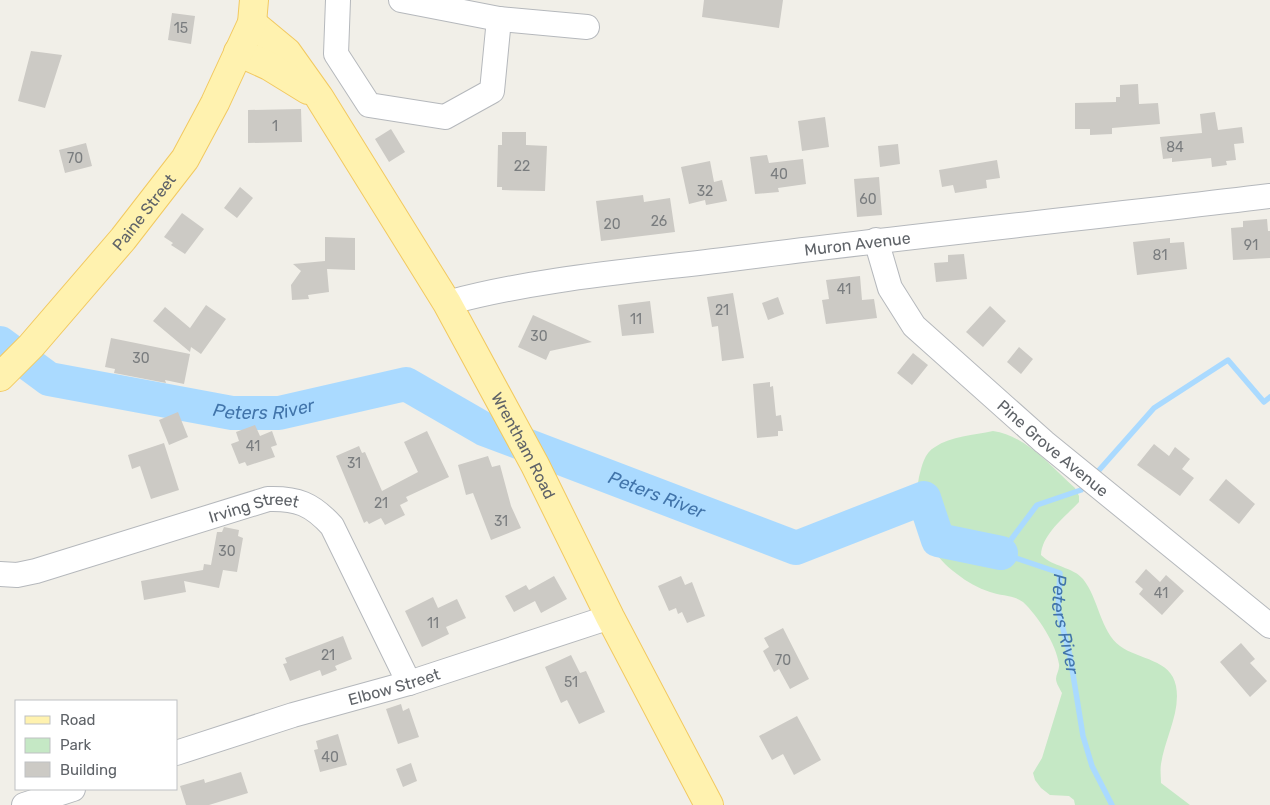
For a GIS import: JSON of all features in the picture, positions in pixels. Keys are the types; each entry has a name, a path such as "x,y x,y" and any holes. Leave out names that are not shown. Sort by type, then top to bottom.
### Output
{"main road":[{"name":"Paine Street","path":"5,372 31,346 123,239 185,159 215,103 238,52 253,12"},
{"name":"Wrentham Road","path":"253,12 287,52 319,97 446,303 535,465 610,617 709,805"},
{"name":"Wrentham Road","path":"238,52 292,79 319,97"}],"street":[{"path":"338,0 336,54 369,104 445,117 492,91 499,18"},
{"path":"401,0 499,18 587,27"},
{"name":"Muron Avenue","path":"446,303 498,290 876,240 1045,224 1270,196"},
{"name":"Pine Grove Avenue","path":"876,240 890,288 914,326 1044,442 1270,626"},
{"name":"Irving Street","path":"0,574 17,575 36,571 268,499 291,498 320,513 332,526 409,683"},
{"name":"Elbow Street","path":"178,752 293,715 409,683 610,617"},
{"path":"24,805 69,790"}],"green space":[{"path":"993,431 1005,434 1027,445 1075,488 1079,496 1079,502 1050,533 1042,547 1041,555 1051,562 1074,572 1083,579 1113,640 1128,651 1161,665 1173,677 1177,696 1175,715 1163,754 1161,783 1190,805 1075,805 1074,800 1069,796 1050,795 1035,780 1033,773 1042,758 1062,693 1056,681 1059,666 1054,648 1040,622 1023,602 1016,598 977,587 946,565 929,543 923,531 917,505 919,477 924,460 931,450 941,443 955,438"}],"building":[{"path":"704,0 783,0 779,28 702,17"},
{"path":"172,13 195,16 191,44 168,40"},
{"path":"31,51 62,55 45,108 18,101"},
{"path":"1138,84 1139,104 1158,103 1160,124 1112,128 1112,134 1090,135 1090,129 1075,129 1075,103 1116,102 1116,97 1120,97 1120,85"},
{"path":"301,109 302,142 248,143 248,110"},
{"path":"1215,112 1218,130 1242,127 1244,143 1234,144 1236,160 1226,161 1227,165 1212,167 1211,158 1172,162 1172,158 1163,159 1160,137 1202,133 1200,114"},
{"path":"825,117 829,147 802,151 798,121"},
{"path":"391,129 405,152 389,162 375,139"},
{"path":"502,132 526,132 526,145 547,146 545,191 502,190 502,187 497,187 498,145 502,145"},
{"path":"86,143 92,166 65,173 59,150"},
{"path":"898,144 900,164 880,167 878,146"},
{"path":"767,155 769,163 803,159 806,184 778,188 779,192 755,194 750,157"},
{"path":"997,160 1000,178 986,180 987,188 955,193 953,185 942,187 939,170"},
{"path":"710,161 714,182 722,180 727,201 706,205 705,200 689,204 681,167"},
{"path":"879,177 882,215 857,217 854,179"},
{"path":"240,187 253,198 237,218 224,208"},
{"path":"643,195 644,202 670,198 675,232 601,241 596,201"},
{"path":"182,213 204,229 185,254 171,245 173,243 164,237"},
{"path":"1267,219 1268,231 1270,231 1270,258 1233,260 1231,228 1243,227 1243,221"},
{"path":"325,237 355,238 355,270 327,269 329,292 308,295 309,299 292,300 291,285 301,271 293,264 325,261"},
{"path":"1170,238 1170,243 1184,242 1187,269 1137,275 1133,242"},
{"path":"964,254 967,279 936,282 934,263 948,262 948,255"},
{"path":"860,276 862,300 874,299 877,318 826,324 822,300 829,299 826,280"},
{"path":"733,293 744,358 722,361 718,326 712,327 707,297"},
{"path":"778,297 784,314 768,320 762,303"},
{"path":"650,301 654,333 622,336 618,305"},
{"path":"206,305 226,319 201,354 191,347 190,352 153,321 165,307 190,328"},
{"path":"990,306 1006,321 983,347 966,332"},
{"path":"533,315 592,342 550,351 546,360 518,347"},
{"path":"111,338 190,354 184,384 165,380 166,383 114,373 115,369 105,367"},
{"path":"1019,347 1033,359 1021,374 1007,362"},
{"path":"913,353 928,365 912,385 897,373"},
{"path":"770,382 770,387 773,386 776,416 781,415 783,431 778,431 778,436 757,438 753,384"},
{"path":"178,412 188,437 169,445 159,420"},
{"path":"255,425 260,436 272,431 277,445 271,447 275,457 247,466 245,462 239,464 231,444 239,441 236,432"},
{"path":"427,431 449,477 406,497 408,501 400,505 405,515 385,525 381,518 369,524 367,521 364,523 336,456 359,446 362,453 365,452 382,491 418,472 404,442"},
{"path":"164,443 179,490 151,499 140,466 132,469 128,455"},
{"path":"1154,444 1169,456 1175,447 1190,459 1182,469 1194,478 1180,496 1137,465"},
{"path":"488,456 492,467 500,465 511,506 521,528 491,540 473,493 466,495 458,465"},
{"path":"1226,479 1255,504 1239,524 1209,500"},
{"path":"224,527 239,530 238,536 243,538 237,572 223,570 219,588 184,581 186,592 144,600 141,581 203,570 204,564 211,565 217,532 222,532"},
{"path":"1146,569 1160,582 1166,575 1184,591 1162,615 1139,594 1143,589 1135,582"},
{"path":"554,576 567,599 541,613 535,601 514,612 505,596 526,585 529,590"},
{"path":"681,576 685,585 692,582 705,616 687,623 682,612 678,614 676,608 669,611 658,586"},
{"path":"433,597 438,608 457,599 466,618 446,627 449,634 422,647 405,611"},
{"path":"783,628 809,679 790,689 779,669 774,672 763,651 769,647 764,638"},
{"path":"343,636 352,659 335,666 337,670 322,676 320,670 290,681 283,664 287,663 285,658"},
{"path":"1241,643 1255,659 1250,663 1267,681 1250,697 1220,662"},
{"path":"571,655 580,673 586,671 605,712 579,724 567,700 561,703 545,667"},
{"path":"401,704 403,711 409,708 419,737 398,744 386,709"},
{"path":"797,716 821,760 794,775 783,754 772,760 759,736"},
{"path":"338,734 347,765 320,772 314,750 318,749 316,741"},
{"path":"411,763 417,781 403,787 396,769"},
{"path":"241,772 248,793 209,805 186,805 180,786 204,779 205,783"}],"waterway":[{"name":"Peters River","path":"0,343 49,379 232,413 279,413 406,384 484,429 796,548 924,498 938,540 1001,553"},
{"path":"1093,477 1154,408 1228,360 1264,402 1270,397"},
{"name":"Peters River","path":"1087,484 1081,490 1037,505 1001,553 1060,573 1058,609 1070,656 1083,736 1092,766 1112,805"}]}
